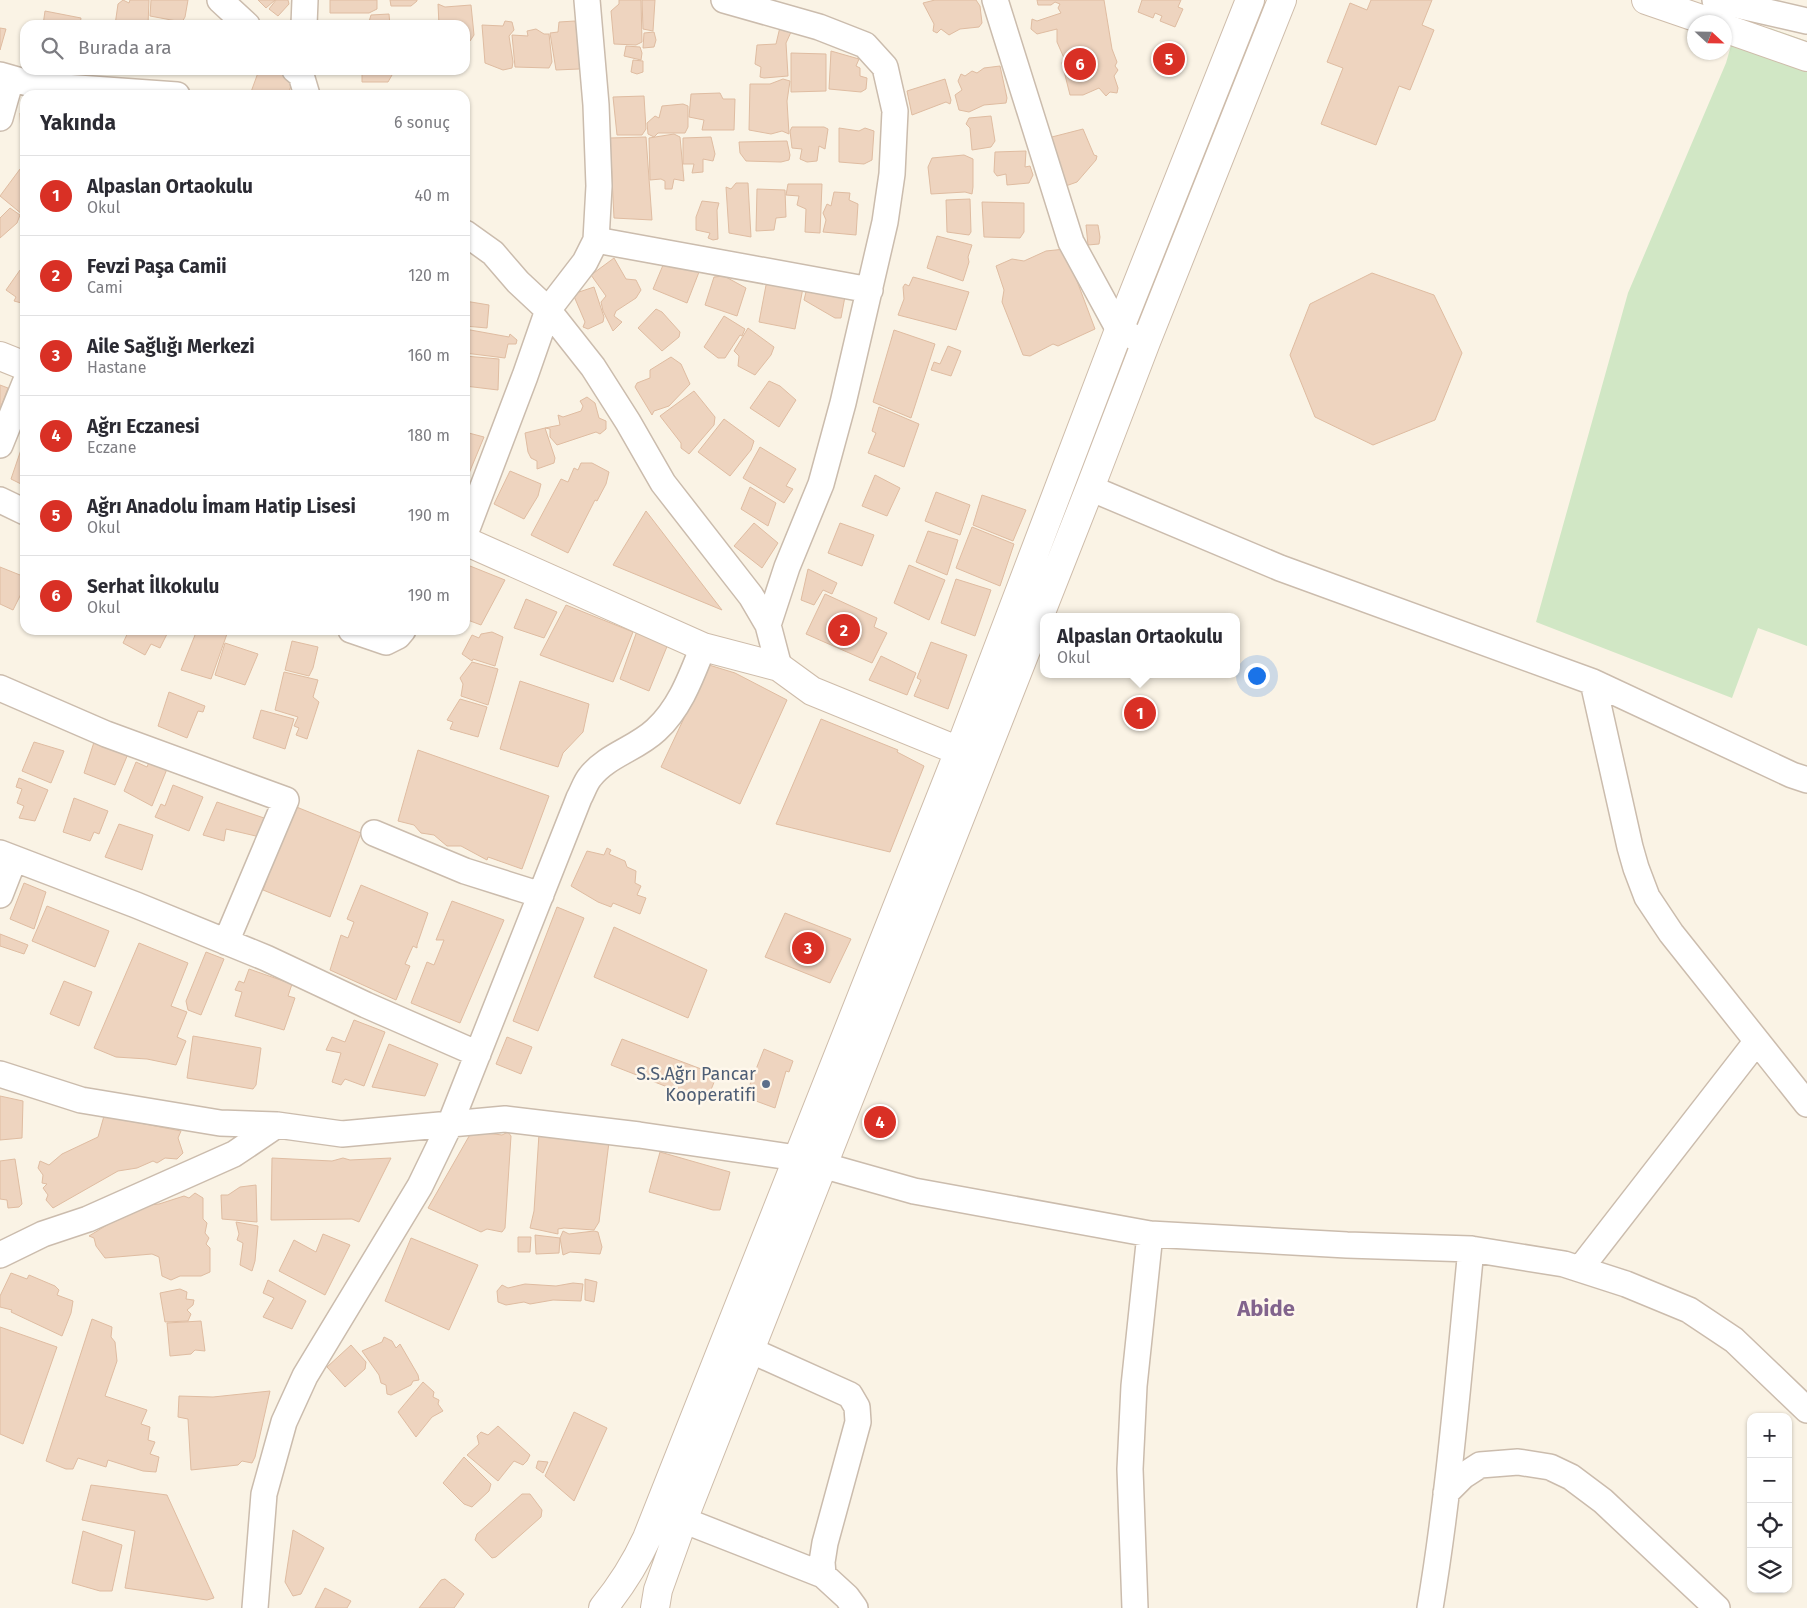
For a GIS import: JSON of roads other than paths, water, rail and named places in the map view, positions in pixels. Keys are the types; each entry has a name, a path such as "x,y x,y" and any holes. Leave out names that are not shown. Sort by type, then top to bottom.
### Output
{"main road":[{"path":"655,1608 658,1590 683,1520 750,1350 810,1162 959,751 1119,330 1250,0"},
{"path":"603,1608 635,1564 810,1162 1090,488 1282,0"},
{"path":"1646,0 1690,15"},
{"path":"1732,31 1807,57"},
{"path":"0,356 20,364"},
{"path":"470,543 703,647 778,667 812,691 959,751"}],"street":[{"path":"220,0 242,20"},
{"path":"304,20 305,0"},
{"path":"470,521 548,310 585,262 596,240 599,186 596,114 587,0"},
{"path":"724,0 819,27 865,45 885,67 895,111 892,174 885,222 843,403 821,484 787,567 768,625"},
{"path":"995,0 1070,242 1119,330 1146,342"},
{"path":"1714,0 1807,21"},
{"path":"0,118 6,77 36,85 106,90"},
{"path":"470,237 493,253 518,282 548,310 593,367 628,422 663,483 746,590 768,625 778,667"},
{"path":"596,240 870,290"},
{"path":"0,445 20,395"},
{"path":"1090,488 1280,568 1592,682 1792,775 1807,780"},
{"path":"0,500 20,510"},
{"path":"366,635 386,642 399,635"},
{"path":"255,1608 264,1494 284,1422 305,1376 420,1186 450,1124 589,778 606,762 656,731 672,713 687,688 703,647"},
{"path":"1592,682 1630,847 1647,897 1671,932 1807,1104"},
{"path":"0,688 106,734 286,800 226,942"},
{"path":"374,833 465,871 541,895"},
{"path":"0,895 7,856 136,905 266,958 366,1005 478,1054"},
{"path":"1580,1269 1757,1041"},
{"path":"0,1074 81,1100 220,1123 277,1125 342,1134 505,1119 639,1135 810,1162 914,1191 1150,1234 1346,1245 1472,1249 1564,1264 1626,1284 1689,1310 1734,1340 1807,1410"},
{"path":"0,1255 43,1234 88,1219 234,1154 277,1125"},
{"path":"1135,1608 1130,1469 1134,1386 1150,1234"},
{"path":"1430,1608 1446,1493 1472,1249"},
{"path":"750,1350 850,1395 857,1406 858,1422 825,1543 822,1562 823,1574"},
{"path":"1446,1493 1463,1476 1480,1466 1518,1462 1550,1467 1571,1477 1602,1501 1717,1608"},
{"path":"683,1520 823,1574 847,1597 854,1608"}],"place":[{"name":"Ağrı Anadolu İmam Hatip Lisesi","path":"1169,59"},
{"name":"Serhat İlkokulu","path":"1080,64"},
{"name":"Fevzi Paşa Camii","path":"844,630"},
{"name":"Alpaslan Ortaokulu","path":"1140,713"},
{"name":"Aile Sağlığı Merkezi","path":"808,948"},
{"name":"S.S.Ağrı Pancar Kooperatifi","path":"766,1084"},
{"name":"Ağrı Eczanesi","path":"880,1122"}],"district":[{"name":"Abide","path":"1266,1308"}]}
